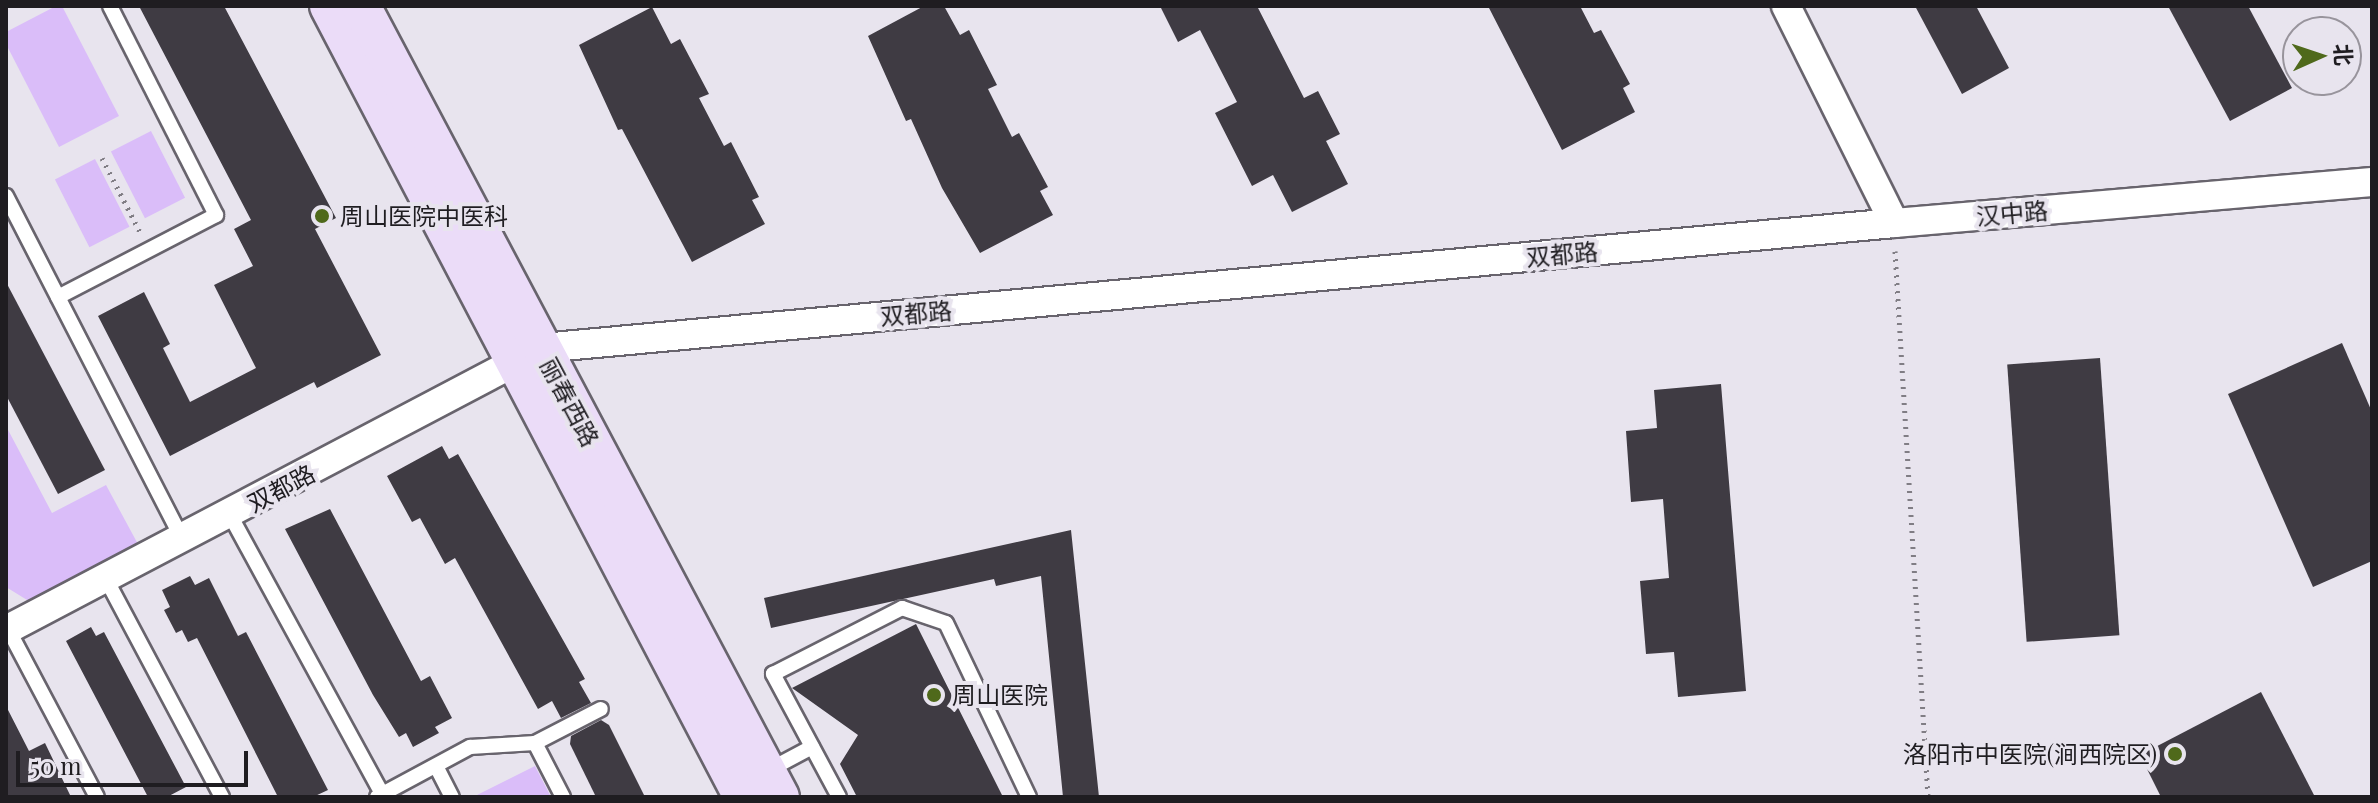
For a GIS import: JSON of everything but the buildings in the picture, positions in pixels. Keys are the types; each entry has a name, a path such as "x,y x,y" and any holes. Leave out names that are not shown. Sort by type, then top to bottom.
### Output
{"main road":[{"name":"丽春西路","path":"329,6 529,355 763,788"},
{"name":"丽春西路","path":"361,6 529,355"}],"street":[{"path":"1786,6 1894,223"},
{"name":"汉中路","path":"1894,223 2372,182"},
{"name":"双都路","path":"7,629 230,515 529,355 1894,223"}],"lane":[{"path":"58,297 216,215 110,6"},
{"path":"6,196 10,212 58,297 182,539"},
{"path":"230,515 380,796 470,747 535,743 601,709"},
{"path":"106,579 222,797"},
{"path":"839,797 773,674 902,608 946,623 1029,797"},
{"path":"7,629 97,797"},
{"path":"535,743 563,797"},
{"path":"763,788 812,747"},
{"path":"436,766 452,797"}],"path":[{"path":"102,158 149,250"},
{"path":"1894,223 1928,797"}],"shaded area":[{"path":"56,6 62,6 119,116 59,147 6,44 6,32"},
{"path":"151,131 185,198 145,218 111,151"},
{"path":"95,159 130,227 89,247 55,179"},
{"path":"6,426 52,513 106,485 139,546 32,603 6,587"},
{"path":"535,766 551,797 473,797"}],"place":[{"name":"周山医院中医科","path":"322,216"},
{"name":"周山医院","path":"934,695"},
{"name":"洛阳市中医院(涧西院区)","path":"2175,754"}]}
